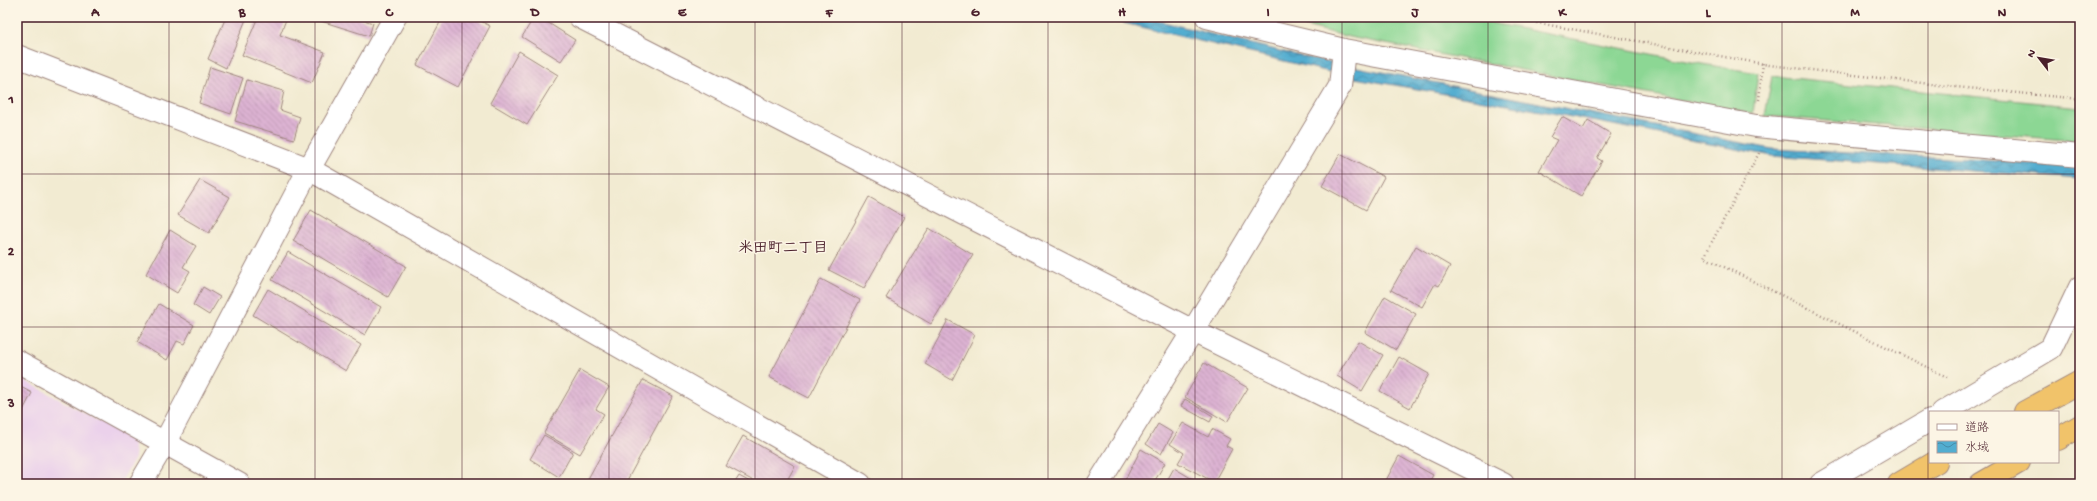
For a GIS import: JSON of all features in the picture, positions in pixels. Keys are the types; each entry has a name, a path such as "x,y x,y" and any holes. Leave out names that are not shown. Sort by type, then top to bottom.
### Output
{"highway":[{"path":"2027,411 2080,382"},
{"path":"2059,438 2080,426"},
{"path":"1898,484 1934,463"},
{"path":"1981,484 2017,463"}],"street":[{"path":"140,484 165,442 309,169 395,17"},
{"path":"580,17 1193,331 1503,484"},
{"path":"1207,17 1344,50 1761,126 2080,156"},
{"path":"1098,484 1193,331 1340,86 1344,50"},
{"path":"17,56 309,169 860,484"},
{"path":"1945,411 2051,348 2080,287"},
{"path":"17,361 239,484"},
{"path":"1821,484 1929,421"}],"path":[{"path":"1505,17 1763,63 1956,87 2080,99"},
{"path":"1763,63 1761,126 1757,158 1704,257 1977,392"}],"shaded area":[{"path":"17,376 133,440 135,458 120,484 17,483"}],"green space":[{"path":"1270,17 1461,17 1702,64 1758,73 1753,114 1349,37"},
{"path":"1772,76 2080,107 2080,141 1765,116"}],"water":[{"path":"1099,17 1143,17 1296,55 1772,149 1968,159 2080,167 2080,179 1772,156 1541,111 1355,78"}],"building":[{"path":"226,17 247,17 226,68 208,59"},
{"path":"258,17 287,17 280,35 325,52 312,83 242,55"},
{"path":"308,17 354,17 373,23 369,36"},
{"path":"443,17 473,17 490,26 458,87 417,65"},
{"path":"534,17 539,17 575,40 561,61 522,37"},
{"path":"519,51 558,75 527,125 490,103"},
{"path":"210,67 243,78 231,114 199,103"},
{"path":"247,80 284,91 280,110 300,117 294,139 235,121"},
{"path":"1562,117 1583,129 1588,120 1611,134 1597,158 1602,161 1581,196 1539,171 1557,140 1550,137"},
{"path":"1340,154 1384,177 1366,210 1322,186"},
{"path":"200,180 230,197 209,233 178,215"},
{"path":"869,197 904,217 864,288 829,270"},
{"path":"311,210 406,266 388,297 293,241"},
{"path":"929,228 973,255 931,324 886,298"},
{"path":"170,230 196,246 183,267 190,271 177,293 146,274"},
{"path":"1416,246 1450,266 1439,286 1435,284 1422,307 1391,290"},
{"path":"288,252 381,307 365,335 272,280"},
{"path":"821,279 860,300 809,398 769,377"},
{"path":"203,287 220,297 209,315 193,305"},
{"path":"268,289 361,345 346,371 253,315"},
{"path":"1385,296 1416,314 1396,350 1365,332"},
{"path":"159,304 194,325 184,344 177,341 167,360 137,342"},
{"path":"948,320 975,335 952,380 925,364"},
{"path":"1358,341 1383,355 1362,391 1337,376"},
{"path":"1399,357 1429,374 1410,408 1380,391"},
{"path":"1204,363 1248,388 1227,422 1185,397"},
{"path":"580,370 609,387 596,409 604,414 580,454 544,433"},
{"path":"643,380 673,396 625,484 585,484"},
{"path":"17,385 32,393 17,422"},
{"path":"1185,399 1213,416 1210,422 1181,406"},
{"path":"1183,423 1208,437 1212,429 1230,439 1226,446 1232,449 1214,482 1178,463 1184,453 1170,444"},
{"path":"1158,424 1173,433 1161,454 1146,444"},
{"path":"544,435 573,452 559,477 530,459"},
{"path":"743,436 795,466 785,484 759,484 726,466"},
{"path":"1141,449 1165,463 1153,484 1123,484"},
{"path":"1399,456 1433,475 1428,484 1384,484"},
{"path":"1174,468 1201,484 1165,484"},
{"path":"739,476 754,484 734,484"}],"district":[{"name":"米田町二丁目","path":"783,249"}]}
